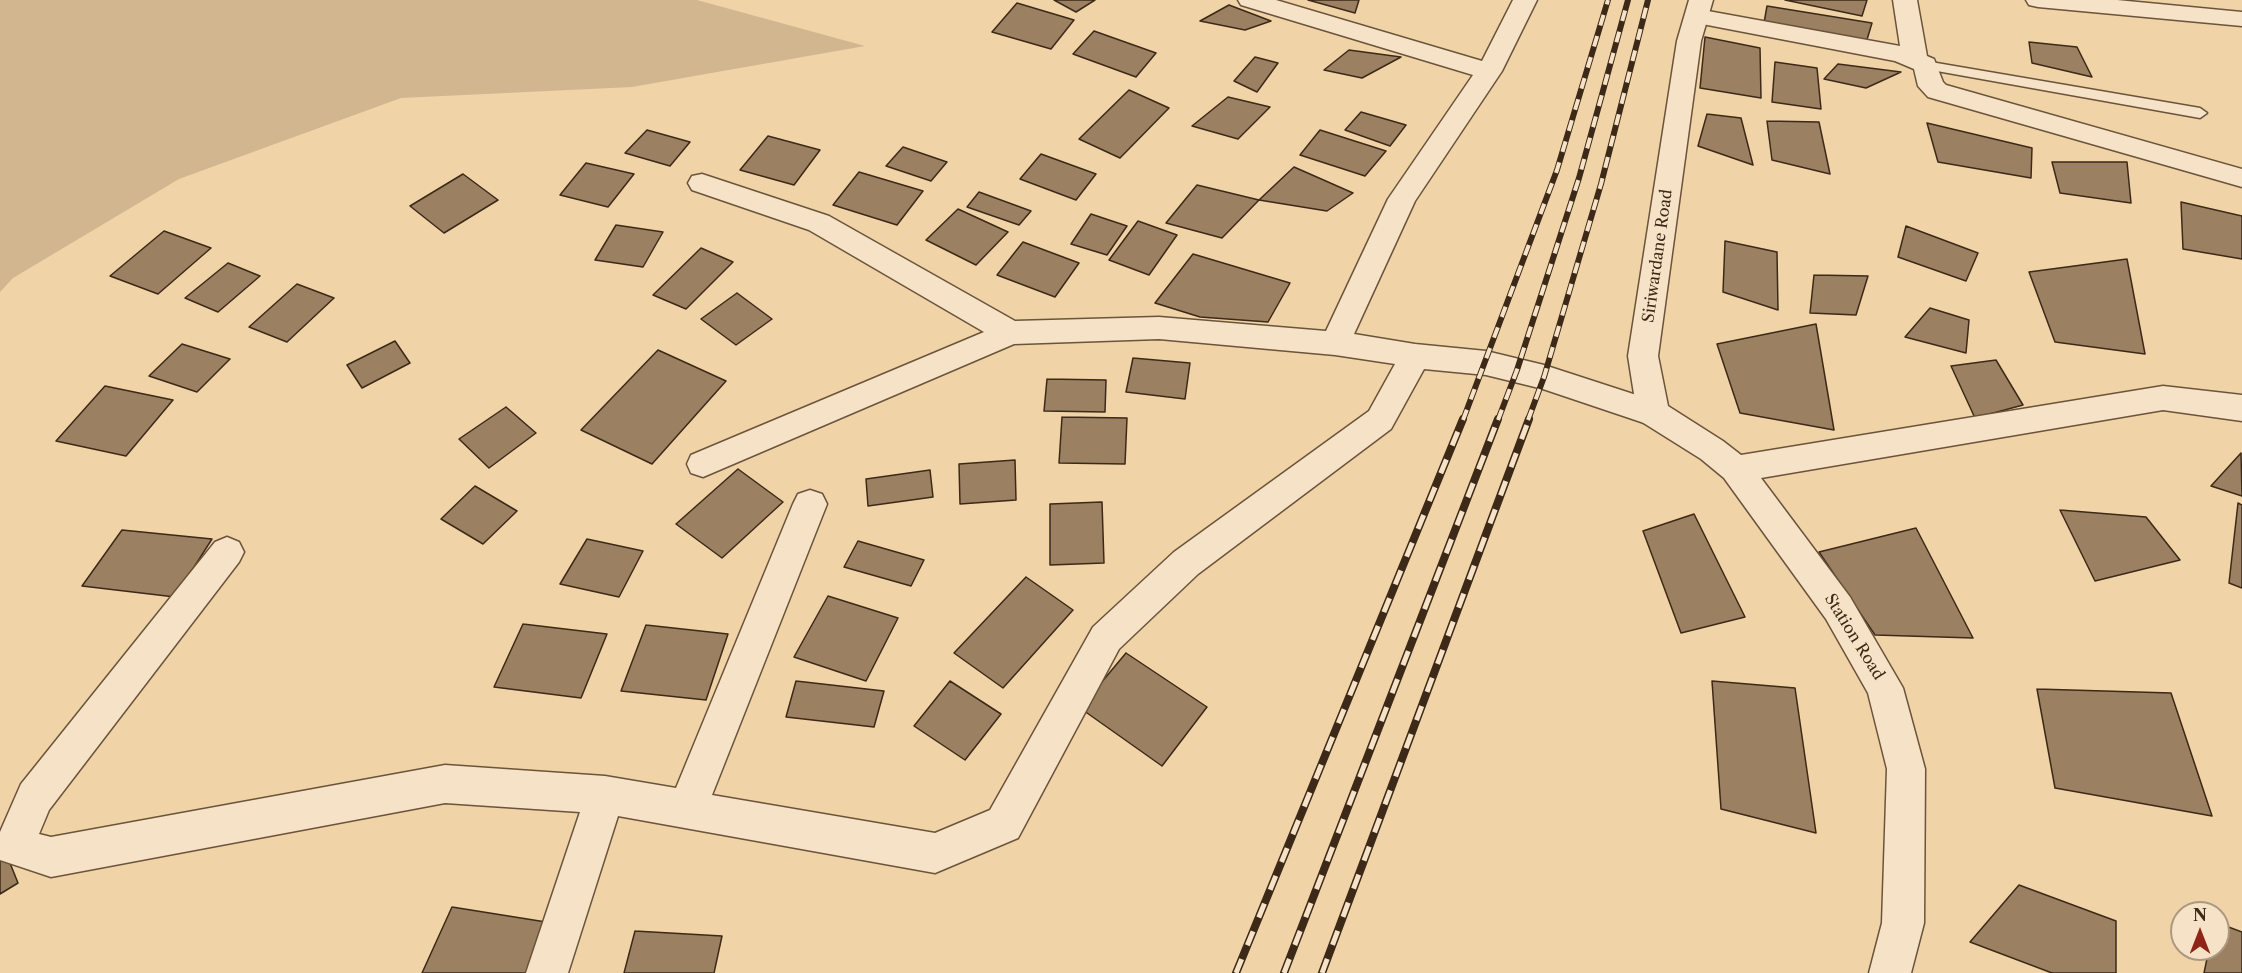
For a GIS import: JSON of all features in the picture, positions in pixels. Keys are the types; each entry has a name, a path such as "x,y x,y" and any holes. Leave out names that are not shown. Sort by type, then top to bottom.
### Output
{"street":[{"path":"1250,0 1489,71"},
{"path":"1335,343 1402,199 1489,71 1525,0"},
{"path":"1905,0 1920,62 1931,86 1937,91 2242,178"},
{"path":"2038,0 2242,19"},
{"path":"1699,8 1920,62"},
{"name":"Siriwardane Road","path":"1653,413 1643,356 1689,41 1699,8"},
{"path":"702,183 819,223 1011,333"},
{"path":"703,464 1011,333 1159,328 1335,343 1414,356 1486,363 1517,370 1653,413 1712,450 1736,469 2163,398 2242,408"},
{"path":"226,552 35,797 14,846 51,856 446,784 605,795 934,853 1004,824 1106,638 1186,563 1380,420 1414,356"},
{"name":"Station Road","path":"1736,469 1838,608 1885,688 1906,769 1903,923 1890,973"},
{"path":"687,809 810,504"},
{"path":"547,973 605,795"}],"lane":[{"path":"1920,62 2200,113"}],"shaded area":[{"path":"0,0 697,0 865,46 632,87 401,98 179,179 13,278 0,292"}],"building":[{"path":"1054,0 1095,0 1076,12"},
{"path":"1308,0 1359,0 1355,13"},
{"path":"1785,0 1867,0 1862,16"},
{"path":"1017,3 1074,20 1051,49 992,32"},
{"path":"1229,5 1271,21 1245,30 1200,21"},
{"path":"1767,6 1872,23 1866,43 1764,23"},
{"path":"1094,31 1156,53 1136,77 1073,54"},
{"path":"1705,37 1760,48 1761,98 1700,88"},
{"path":"2029,42 2077,47 2092,77 2032,63"},
{"path":"1349,50 1401,57 1362,78 1324,70"},
{"path":"1255,57 1278,63 1257,92 1234,81"},
{"path":"1775,62 1817,68 1821,109 1772,102"},
{"path":"1838,64 1901,72 1866,88 1824,79"},
{"path":"1129,90 1169,108 1120,158 1079,139"},
{"path":"1228,97 1270,107 1238,139 1192,126"},
{"path":"1361,112 1406,125 1390,146 1345,130"},
{"path":"1707,114 1741,118 1753,165 1698,146"},
{"path":"1767,121 1819,122 1830,174 1772,160"},
{"path":"1927,123 2032,148 2031,178 1938,162"},
{"path":"647,130 690,142 670,166 625,153"},
{"path":"1320,130 1386,151 1365,176 1300,155"},
{"path":"768,136 820,150 794,185 740,170"},
{"path":"903,147 947,162 931,181 886,166"},
{"path":"1041,154 1096,174 1076,200 1020,179"},
{"path":"2052,162 2127,162 2131,203 2060,193"},
{"path":"586,163 634,174 608,207 560,195"},
{"path":"1294,167 1353,193 1327,211 1259,200"},
{"path":"859,172 923,191 897,225 833,205"},
{"path":"463,174 498,200 444,233 410,206"},
{"path":"1197,185 1259,200 1222,238 1166,223"},
{"path":"979,192 1031,211 1019,225 967,207"},
{"path":"2181,202 2242,216 2242,259 2183,249"},
{"path":"958,209 1008,232 976,265 926,240"},
{"path":"1091,214 1127,226 1107,255 1071,244"},
{"path":"1138,221 1177,235 1149,275 1109,260"},
{"path":"616,225 663,232 643,267 595,260"},
{"path":"1906,226 1978,253 1966,281 1898,257"},
{"path":"164,231 211,248 158,294 110,276"},
{"path":"1725,241 1777,252 1778,310 1723,292"},
{"path":"1023,242 1079,263 1055,297 997,275"},
{"path":"701,248 733,262 686,309 653,295"},
{"path":"1193,254 1290,283 1268,322 1200,317 1155,303"},
{"path":"2127,259 2145,354 2055,342 2029,272"},
{"path":"228,263 260,276 218,312 185,298"},
{"path":"1814,275 1868,276 1856,315 1810,313"},
{"path":"297,284 334,298 287,342 249,327"},
{"path":"737,293 772,319 736,345 701,319"},
{"path":"1930,308 1969,320 1966,353 1905,337"},
{"path":"1816,324 1834,430 1740,413 1717,344"},
{"path":"395,341 410,363 362,388 347,365"},
{"path":"182,344 230,359 197,392 149,376"},
{"path":"658,350 726,381 652,464 581,430"},
{"path":"1133,358 1190,363 1185,399 1126,392"},
{"path":"1996,360 2023,405 1975,418 1951,366"},
{"path":"1047,379 1106,380 1105,412 1044,411"},
{"path":"105,386 173,400 126,456 56,441"},
{"path":"506,407 536,433 489,468 459,439"},
{"path":"1062,417 1127,418 1125,464 1059,463"},
{"path":"2241,453 2242,496 2211,486"},
{"path":"1015,460 1016,500 960,504 959,464"},
{"path":"738,469 783,502 722,558 676,524"},
{"path":"930,470 933,497 868,506 866,479"},
{"path":"475,486 517,511 483,544 441,519"},
{"path":"1102,502 1104,563 1050,565 1050,504"},
{"path":"2238,503 2242,505 2242,588 2229,583"},
{"path":"2060,510 2146,517 2180,560 2095,581"},
{"path":"1694,514 1745,617 1681,633 1643,531"},
{"path":"1916,528 1973,638 1875,635 1819,552"},
{"path":"122,530 212,539 175,597 82,586"},
{"path":"587,539 643,551 619,597 560,584"},
{"path":"858,541 924,560 911,586 844,567"},
{"path":"1026,577 1073,610 1003,688 954,653"},
{"path":"828,596 898,618 866,681 794,657"},
{"path":"523,624 607,634 581,698 494,687"},
{"path":"646,625 728,634 706,700 621,691"},
{"path":"1126,653 1207,707 1162,766 1080,708"},
{"path":"796,681 884,691 874,727 786,717"},
{"path":"950,681 1001,714 965,760 914,726"},
{"path":"1712,681 1795,688 1816,833 1721,809"},
{"path":"2037,689 2171,693 2212,816 2055,788"},
{"path":"0,838 18,883 0,894"},
{"path":"2019,885 2116,921 2116,973 2052,973 1970,942"},
{"path":"452,907 546,922 526,973 422,973"},
{"path":"2230,928 2242,932 2242,973 2204,973 2206,961 2230,961"},
{"path":"635,931 722,936 714,973 624,973"}],"railway":[{"path":"1463,420 1557,170 1608,0"},
{"path":"1498,420 1517,370 1579,178 1628,0"},
{"path":"1528,420 1544,377 1601,184 1648,0"},
{"path":"1236,973 1463,419"},
{"path":"1284,973 1498,419"},
{"path":"1322,973 1529,419"}]}
